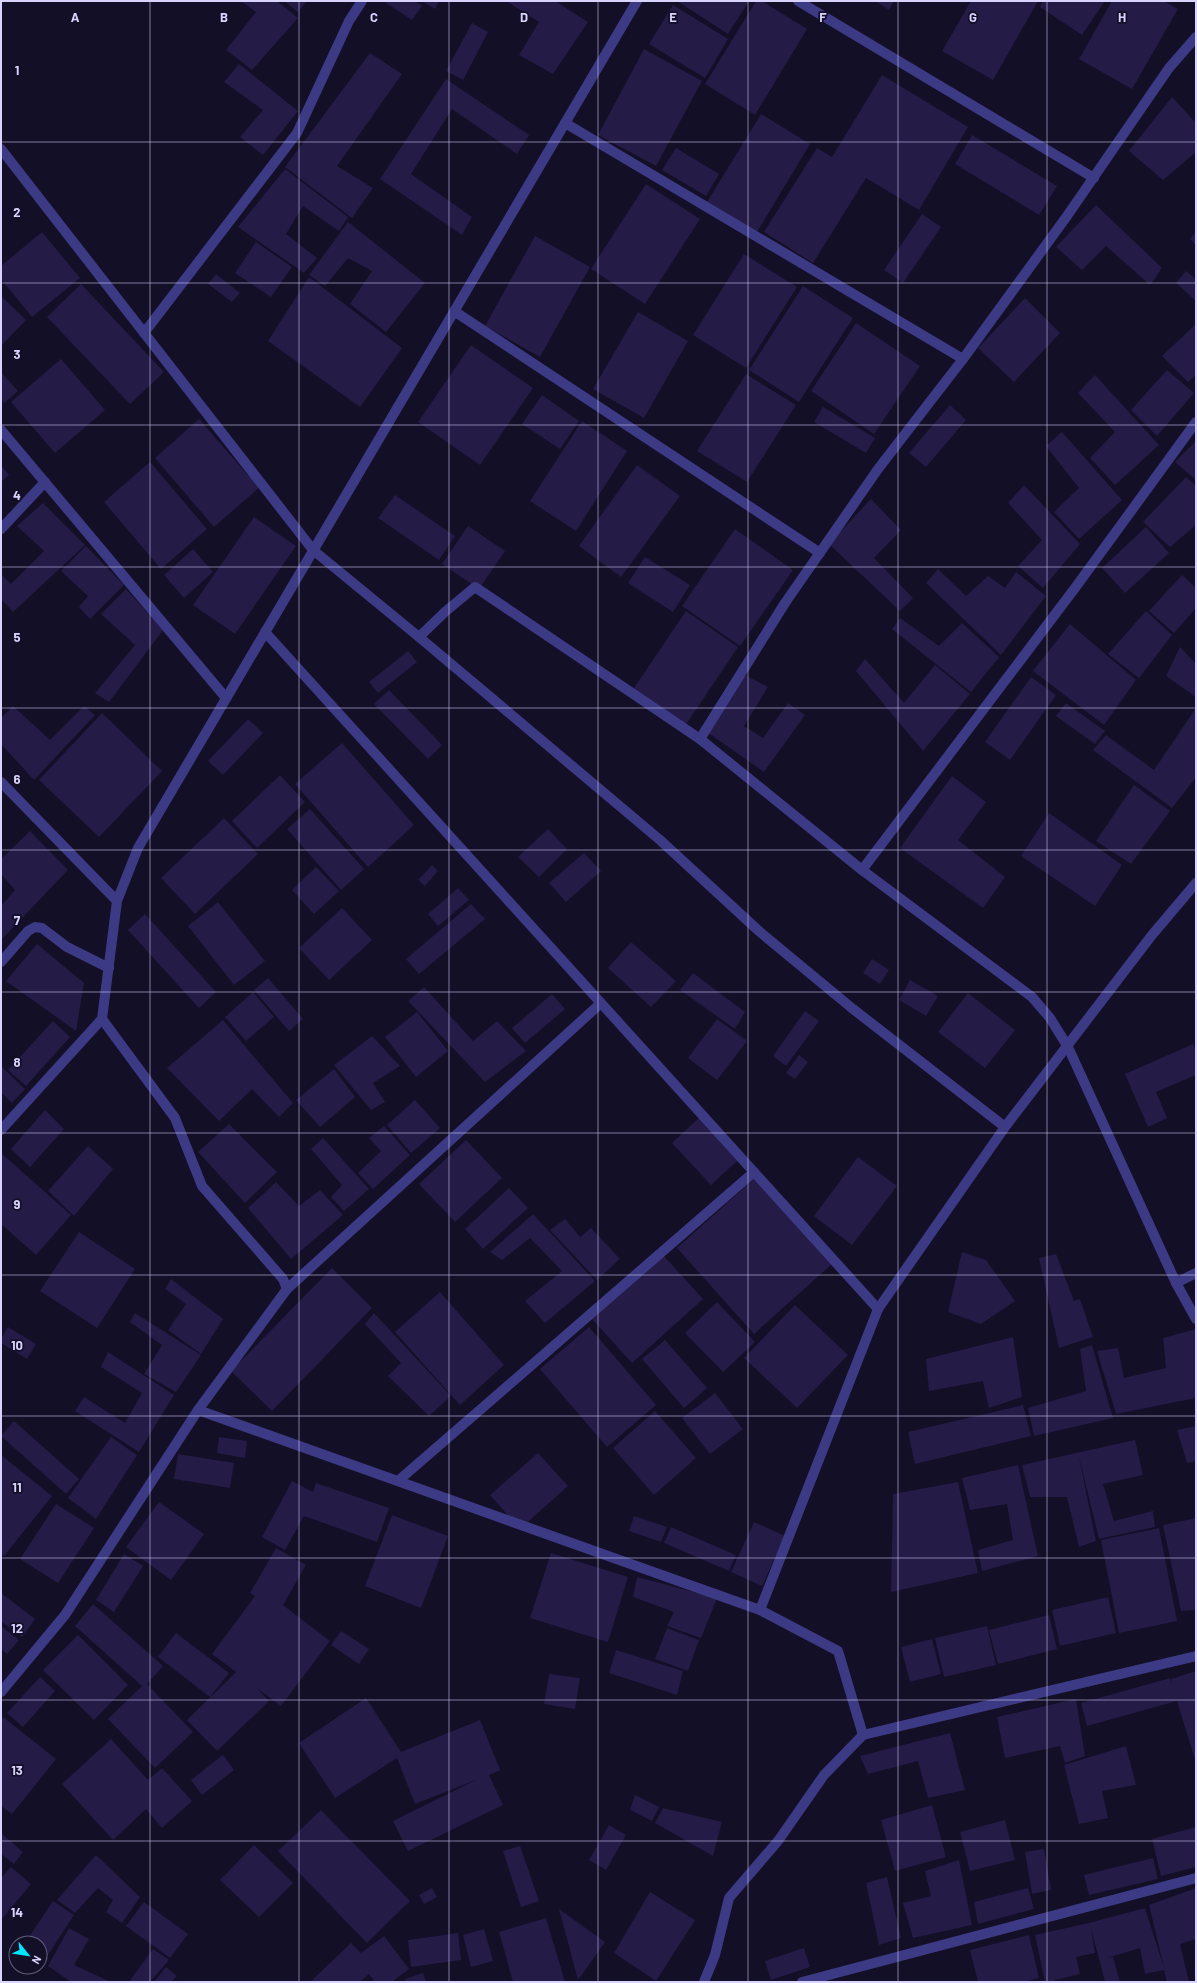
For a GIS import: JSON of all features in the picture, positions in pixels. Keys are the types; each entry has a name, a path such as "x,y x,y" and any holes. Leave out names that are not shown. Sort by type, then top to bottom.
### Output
{"street":[{"path":"144,333 297,133 348,21 362,1"},
{"path":"1,1130 102,1019 117,900 138,848 637,1"},
{"path":"798,1 1094,178"},
{"path":"700,739 785,603 878,469 963,359 1094,178 1169,68 1196,36"},
{"path":"565,123 963,359"},
{"path":"1,149 313,550 419,637 660,840 760,932 853,1009 1005,1127"},
{"path":"454,311 820,553"},
{"path":"862,870 1075,588 1196,422"},
{"path":"1,430 226,698"},
{"path":"1,529 45,482"},
{"path":"419,637 446,611 475,587 700,739 862,870 1032,997 1050,1018 1068,1047 1176,1283 1196,1319"},
{"path":"265,632 878,1309"},
{"path":"1,782 117,900"},
{"path":"760,1610 878,1309 1005,1127 1068,1047 1152,935 1196,883"},
{"path":"1,962 28,932 35,927 42,928 67,947 108,968"},
{"path":"1,1692 65,1615 198,1410 287,1289 601,1003"},
{"path":"102,1019 175,1118 202,1186 283,1278 287,1289"},
{"path":"398,1481 754,1172"},
{"path":"1176,1283 1196,1273"},
{"path":"198,1410 760,1610 838,1652 863,1735"},
{"path":"704,1982 715,1955 729,1898 778,1841 824,1775 863,1735 1196,1656"},
{"path":"802,1982 1196,1878"}],"building":[{"path":"241,1 277,1 298,18 252,70 226,50 256,12"},
{"path":"284,1 307,1 298,12"},
{"path":"387,1 415,1 422,6 412,20 386,3"},
{"path":"422,1 439,1 435,9"},
{"path":"506,1 555,1 588,22 553,74 519,55 539,22"},
{"path":"677,1 749,1 728,34"},
{"path":"756,1 762,1 807,29 755,115 705,84"},
{"path":"875,1 894,1 889,10"},
{"path":"971,1 1038,1 993,80 942,51"},
{"path":"1043,1 1105,1 1082,35 1040,7"},
{"path":"1112,1 1164,1 1178,9 1132,89 1079,59"},
{"path":"673,5 728,39 705,78 649,44"},
{"path":"472,23 488,32 463,80 446,71"},
{"path":"644,49 702,81 656,166 598,135"},
{"path":"370,53 402,74 337,166 373,188 352,218 285,167"},
{"path":"239,64 298,111 263,155 240,137 263,110 224,82"},
{"path":"882,75 968,127 919,210 866,178 813,263 764,232 817,148 832,157"},
{"path":"446,79 529,135 517,154 452,109 411,174 472,217 462,235 380,179"},
{"path":"1172,97 1196,123 1196,152 1163,180 1129,151"},
{"path":"761,114 810,144 757,232 707,202"},
{"path":"972,135 1057,186 1039,215 955,164"},
{"path":"676,148 719,174 706,196 662,170"},
{"path":"285,169 348,217 339,231 303,206 286,234 317,258 304,273 238,227"},
{"path":"646,184 700,219 645,304 591,269"},
{"path":"1096,205 1162,268 1150,285 1106,246 1082,270 1056,247"},
{"path":"922,214 941,227 903,283 884,270"},
{"path":"348,222 425,283 386,332 350,304 372,271 348,258 325,286 309,275"},
{"path":"42,232 80,278 32,317 1,279 1,266"},
{"path":"1196,232 1196,245 1190,239"},
{"path":"535,236 590,267 540,357 485,326"},
{"path":"256,242 292,267 271,297 235,273"},
{"path":"744,254 797,287 746,368 693,335"},
{"path":"1186,271 1196,279 1196,301 1176,283"},
{"path":"216,274 240,293 232,302 208,284"},
{"path":"309,277 402,348 360,407 268,341"},
{"path":"81,284 164,372 130,404 47,317"},
{"path":"803,286 853,318 799,402 749,370"},
{"path":"1,296 26,320 1,346"},
{"path":"1025,298 1060,333 1014,382 978,348"},
{"path":"638,312 688,341 644,418 593,389"},
{"path":"856,323 920,366 874,434 811,391"},
{"path":"1196,324 1196,375 1188,382 1162,356"},
{"path":"471,345 533,388 480,465 418,422"},
{"path":"61,359 105,410 55,453 11,402"},
{"path":"1167,370 1194,393 1157,436 1131,410"},
{"path":"1,372 18,391 4,403 1,399"},
{"path":"746,374 796,405 747,482 697,451"},
{"path":"1095,375 1159,445 1115,485 1090,458 1115,432 1078,393"},
{"path":"542,395 579,421 560,449 522,424"},
{"path":"950,405 966,420 926,467 909,453"},
{"path":"823,407 875,438 866,453 814,422"},
{"path":"199,419 259,488 214,527 155,458"},
{"path":"582,421 627,451 576,531 530,501"},
{"path":"1062,432 1122,500 1079,539 1054,512 1079,488 1046,446"},
{"path":"1196,441 1196,480 1175,462"},
{"path":"150,462 207,529 161,569 104,502"},
{"path":"1,465 9,475 1,482"},
{"path":"637,465 680,496 621,577 579,546"},
{"path":"1186,477 1196,486 1196,525 1170,547 1143,522"},
{"path":"1024,485 1080,544 1043,588 1018,566 1042,540 1008,503"},
{"path":"395,495 455,536 439,560 378,518"},
{"path":"871,499 901,530 874,558 913,598 900,611 829,544"},
{"path":"43,503 85,545 13,612 1,599 1,576 2,575 11,584 44,551 17,526"},
{"path":"254,517 296,546 235,634 193,605"},
{"path":"468,526 505,551 479,589 442,564"},
{"path":"1146,527 1169,553 1125,593 1102,568"},
{"path":"735,529 793,570 740,646 682,606"},
{"path":"86,546 124,585 90,619 79,607 88,596 61,571"},
{"path":"193,549 213,572 184,598 164,575"},
{"path":"645,557 690,585 673,612 628,583"},
{"path":"938,569 966,596 988,576 1005,588 1016,572 1046,596 1001,655 926,583"},
{"path":"1182,575 1196,588 1196,608 1174,633 1149,611"},
{"path":"126,589 163,630 109,702 95,693 135,645 101,614"},
{"path":"686,611 738,647 685,726 632,691"},
{"path":"1146,611 1172,635 1139,678 1108,654"},
{"path":"900,618 939,646 962,623 999,657 971,692 892,629"},
{"path":"1070,624 1136,680 1104,725 1033,671"},
{"path":"1180,647 1196,664 1196,697 1166,676"},
{"path":"408,651 417,662 378,693 369,682"},
{"path":"865,659 904,703 935,665 970,694 923,751 856,671"},
{"path":"745,675 768,687 744,726 763,738 788,703 805,715 764,772 707,732"},
{"path":"1031,677 1056,695 1010,760 985,742"},
{"path":"389,690 442,745 428,759 374,704"},
{"path":"1066,703 1105,731 1095,744 1056,716"},
{"path":"13,706 50,740 84,706 95,715 34,780 1,744 1,718"},
{"path":"1196,708 1196,777 1172,808 1093,750 1106,735 1154,770"},
{"path":"102,713 162,771 99,837 39,780"},
{"path":"248,719 263,733 223,775 208,761"},
{"path":"342,743 414,825 368,867 295,784"},
{"path":"280,775 305,802 257,848 232,821"},
{"path":"952,776 986,802 958,840 1005,877 983,908 900,848"},
{"path":"1134,785 1170,811 1131,864 1096,841"},
{"path":"310,809 364,869 341,890 287,829"},
{"path":"1049,813 1122,865 1095,906 1021,856"},
{"path":"224,818 258,854 195,914 161,878"},
{"path":"548,829 567,849 539,877 518,857"},
{"path":"30,831 68,870 1,940 1,906 15,890 1,874 1,859"},
{"path":"584,853 601,871 566,902 549,883"},
{"path":"432,865 438,871 425,886 418,880"},
{"path":"316,867 339,891 314,914 292,890"},
{"path":"458,888 469,900 438,926 428,914"},
{"path":"218,902 265,961 234,985 188,926"},
{"path":"471,904 485,919 419,974 406,959"},
{"path":"342,908 372,940 329,980 299,948"},
{"path":"145,914 216,992 199,1008 128,930"},
{"path":"631,942 676,981 651,1007 608,968"},
{"path":"37,944 84,983 76,1031 6,981"},
{"path":"872,959 889,970 880,984 863,973"},
{"path":"693,973 745,1012 735,1029 680,990"},
{"path":"268,978 303,1019 289,1031 254,990"},
{"path":"910,980 938,996 926,1016 899,1000"},
{"path":"424,987 473,1041 497,1021 526,1051 485,1082 408,1001"},
{"path":"253,992 274,1017 246,1041 225,1017"},
{"path":"968,993 1015,1030 985,1068 938,1032"},
{"path":"552,994 565,1009 525,1043 512,1028"},
{"path":"805,1011 819,1021 786,1066 773,1056"},
{"path":"417,1012 448,1051 416,1077 385,1037"},
{"path":"717,1019 747,1041 717,1080 688,1058"},
{"path":"223,1020 293,1103 279,1117 252,1089 219,1121 167,1068"},
{"path":"53,1021 70,1037 26,1086 8,1070"},
{"path":"372,1036 400,1066 373,1083 385,1102 371,1110 334,1065"},
{"path":"1193,1044 1196,1051 1196,1075 1156,1092 1167,1118 1148,1127 1125,1074"},
{"path":"799,1055 808,1062 795,1079 786,1073"},
{"path":"1,1066 25,1089 12,1103 1,1092"},
{"path":"334,1069 355,1097 320,1127 296,1100"},
{"path":"415,1100 440,1128 411,1153 387,1125"},
{"path":"45,1110 64,1129 30,1167 11,1149"},
{"path":"699,1118 738,1160 711,1185 672,1143"},
{"path":"229,1124 277,1172 245,1203 198,1152"},
{"path":"384,1126 410,1155 373,1189 358,1173 381,1151 369,1138"},
{"path":"323,1138 369,1189 344,1211 331,1197 342,1185 311,1149"},
{"path":"466,1140 502,1178 455,1222 419,1184"},
{"path":"88,1146 113,1169 74,1216 48,1191"},
{"path":"1,1153 71,1215 36,1255 1,1224"},
{"path":"858,1157 897,1186 852,1245 814,1216"},
{"path":"755,1178 832,1264 754,1334 677,1248"},
{"path":"276,1182 299,1206 320,1190 343,1215 291,1259 248,1208"},
{"path":"509,1188 528,1208 483,1249 465,1229"},
{"path":"533,1214 595,1281 545,1323 525,1301 562,1271 530,1238 502,1260 490,1252"},
{"path":"565,1219 580,1237 591,1228 620,1259 597,1280 550,1230"},
{"path":"79,1232 135,1269 97,1328 40,1291"},
{"path":"962,1252 986,1260 1015,1301 981,1324 948,1312"},
{"path":"1056,1254 1074,1301 1080,1299 1093,1337 1059,1348 1039,1258"},
{"path":"663,1255 703,1299 632,1363 592,1319"},
{"path":"332,1268 372,1308 272,1411 231,1371"},
{"path":"171,1279 223,1319 201,1354 168,1330 186,1304 165,1289"},
{"path":"440,1292 504,1365 460,1405 395,1332"},
{"path":"717,1302 755,1342 723,1372 685,1333"},
{"path":"795,1305 848,1355 797,1408 744,1358"},
{"path":"135,1313 201,1355 176,1392 144,1374 162,1345 130,1322"},
{"path":"374,1313 451,1396 429,1416 388,1376 401,1363 365,1324"},
{"path":"8,1327 36,1344 27,1359 1,1343 1,1339"},
{"path":"589,1327 656,1405 607,1447 540,1369"},
{"path":"1196,1329 1196,1398 1116,1414 1097,1351 1118,1348 1124,1378 1166,1368 1163,1338"},
{"path":"1013,1337 1022,1397 989,1408 983,1381 929,1391 926,1359"},
{"path":"665,1340 707,1388 684,1408 642,1359"},
{"path":"1092,1345 1113,1418 1034,1436 1028,1408 1086,1391 1080,1349"},
{"path":"108,1352 174,1395 139,1452 75,1411 84,1397 125,1423 142,1393 101,1367"},
{"path":"715,1393 743,1429 710,1454 682,1418"},
{"path":"1023,1405 1031,1436 915,1464 908,1432"},
{"path":"655,1411 696,1458 654,1495 613,1448"},
{"path":"14,1421 79,1479 66,1494 1,1436"},
{"path":"1196,1426 1196,1461 1187,1463 1177,1430"},
{"path":"111,1437 137,1455 96,1519 68,1498"},
{"path":"219,1437 247,1441 245,1458 217,1453"},
{"path":"1135,1440 1143,1475 1103,1484 1114,1521 1153,1511 1155,1527 1099,1539 1079,1457 1096,1541 1079,1547 1067,1497 1030,1497 1022,1465"},
{"path":"538,1453 568,1486 520,1529 490,1495"},
{"path":"178,1454 234,1463 230,1488 174,1479"},
{"path":"1,1455 52,1496 4,1556 1,1553"},
{"path":"1018,1465 1038,1556 982,1571 978,1550 1013,1540 1007,1504 970,1510 962,1478"},
{"path":"292,1481 313,1492 316,1483 389,1508 377,1542 304,1516 285,1550 262,1537"},
{"path":"958,1482 978,1573 891,1592 893,1494"},
{"path":"159,1502 204,1534 171,1580 126,1547"},
{"path":"56,1504 94,1528 58,1583 20,1559"},
{"path":"392,1515 448,1536 421,1608 365,1586"},
{"path":"634,1516 667,1527 661,1542 629,1531"},
{"path":"1196,1518 1196,1610 1181,1611 1163,1525"},
{"path":"754,1522 785,1536 762,1586 731,1572"},
{"path":"671,1527 736,1555 729,1571 664,1543"},
{"path":"1159,1528 1177,1621 1119,1633 1101,1540"},
{"path":"276,1548 306,1565 283,1605 330,1641 281,1706 257,1688 269,1701 217,1751 187,1720 236,1672 212,1654 255,1596 250,1593"},
{"path":"551,1553 628,1577 608,1642 530,1618"},
{"path":"124,1554 143,1566 114,1612 96,1600"},
{"path":"637,1577 717,1598 701,1638 667,1626 674,1612 633,1597"},
{"path":"1,1593 35,1619 22,1637 1,1621"},
{"path":"1108,1597 1116,1633 1060,1646 1052,1610"},
{"path":"93,1604 163,1666 147,1684 193,1732 155,1768 108,1719 142,1686 75,1626"},
{"path":"1049,1615 1057,1649 998,1664 989,1630"},
{"path":"1,1626 19,1640 7,1654 1,1649"},
{"path":"987,1626 996,1665 944,1677 935,1638"},
{"path":"667,1628 699,1640 688,1671 655,1659"},
{"path":"341,1631 369,1649 359,1664 331,1645"},
{"path":"176,1633 229,1673 210,1697 158,1657"},
{"path":"78,1635 128,1685 94,1720 43,1670"},
{"path":"932,1639 941,1674 910,1682 901,1647"},
{"path":"616,1650 683,1671 677,1695 609,1673"},
{"path":"1196,1671 1196,1763 1177,1701 1087,1726 1081,1703 1170,1678 1172,1685 1171,1679"},
{"path":"549,1674 580,1678 575,1709 544,1704"},
{"path":"40,1677 55,1691 23,1727 7,1713"},
{"path":"366,1698 401,1752 480,1720 500,1770 489,1775 503,1805 408,1851 393,1821 476,1780 415,1804 397,1758 335,1798 299,1743"},
{"path":"1076,1699 1085,1756 1065,1763 1060,1746 1005,1758 997,1717"},
{"path":"3,1717 56,1759 12,1814 1,1806 1,1720"},
{"path":"950,1733 965,1790 928,1798 918,1761 868,1774 860,1756"},
{"path":"111,1739 148,1780 162,1768 192,1801 162,1828 146,1809 113,1840 62,1784"},
{"path":"1126,1746 1136,1785 1102,1791 1108,1818 1079,1824 1064,1765"},
{"path":"223,1755 234,1770 202,1795 191,1780"},
{"path":"635,1795 659,1807 652,1821 630,1810"},
{"path":"932,1805 946,1857 895,1871 881,1820"},
{"path":"663,1808 722,1822 713,1856 655,1823"},
{"path":"321,1810 410,1901 367,1943 278,1851"},
{"path":"1005,1820 1015,1860 970,1871 960,1832"},
{"path":"609,1825 626,1835 606,1870 589,1860"},
{"path":"1196,1827 1196,1867 1161,1876 1152,1839"},
{"path":"1,1833 23,1852 14,1864 1,1854"},
{"path":"254,1845 293,1883 259,1917 220,1880"},
{"path":"520,1846 539,1901 521,1907 503,1851"},
{"path":"1044,1849 1051,1890 1032,1894 1025,1852"},
{"path":"96,1855 140,1897 122,1923 106,1912 113,1900 98,1888 75,1913 57,1900"},
{"path":"1153,1858 1158,1879 1089,1895 1084,1875"},
{"path":"959,1860 972,1925 913,1938 903,1903 931,1896 925,1871"},
{"path":"11,1867 31,1884 1,1920 1,1878"},
{"path":"887,1877 901,1938 879,1945 866,1883"},
{"path":"432,1888 437,1897 424,1904 419,1895"},
{"path":"1028,1888 1034,1909 978,1924 974,1902"},
{"path":"1196,1888 1196,1939 1180,1944 1189,1982 1167,1982 1164,1970 1145,1974 1140,1948 1107,1958 1113,1957 1120,1982 1105,1982 1091,1928 1095,1953 1076,1957 1080,1974 1055,1980 1055,1982 1045,1982 1035,1935 1089,1923 1145,1908 1164,1968 1149,1905"},
{"path":"650,1892 695,1920 656,1981 614,1953"},
{"path":"53,1901 74,1915 48,1955 48,1935 30,1935"},
{"path":"144,1902 188,1934 170,1958 126,1926"},
{"path":"559,1909 605,1942 578,1980"},
{"path":"546,1918 565,1982 513,1982 499,1932"},
{"path":"69,1928 89,1939 74,1965 111,1982 71,1982 48,1966"},
{"path":"484,1929 493,1961 471,1967 463,1935"},
{"path":"458,1933 461,1960 411,1967 408,1940"},
{"path":"1029,1935 1039,1978 1023,1982 978,1982 970,1950"},
{"path":"384,1936 409,1969 392,1982 375,1982 369,1974 360,1982 310,1982 351,1943 361,1953"},
{"path":"804,1948 810,1967 771,1980 765,1961"},
{"path":"153,1949 169,1960 150,1982 129,1982"},
{"path":"166,1967 177,1976 171,1982 154,1982"},
{"path":"423,1973 426,1982 406,1982 405,1979"}]}
